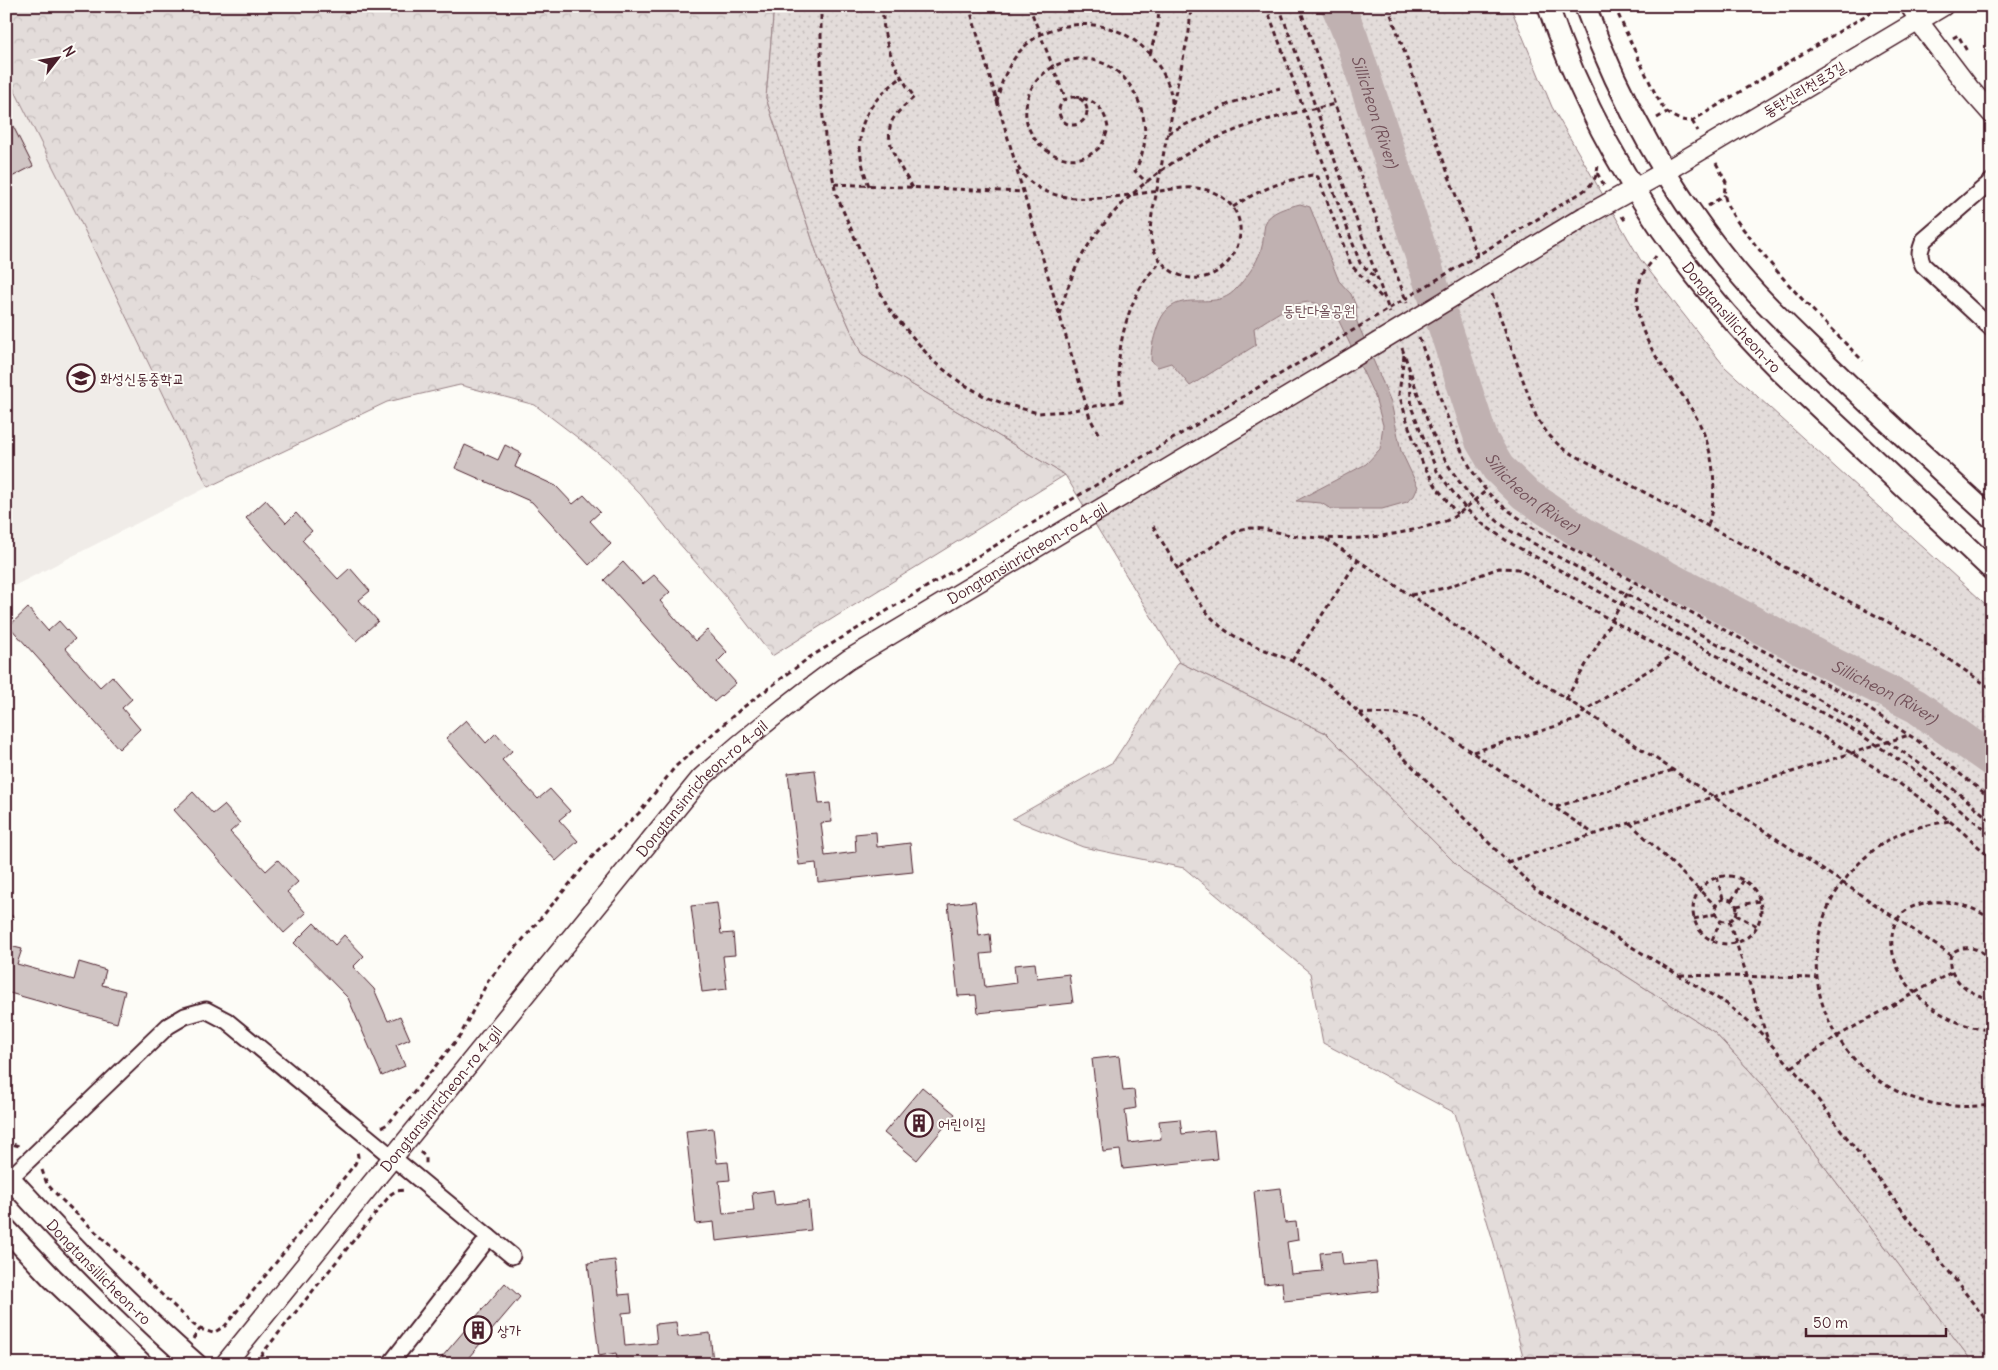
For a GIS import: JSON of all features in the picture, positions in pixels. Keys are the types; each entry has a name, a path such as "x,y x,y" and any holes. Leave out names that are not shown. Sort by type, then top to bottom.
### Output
{"main road":[{"name":"Dongtansillicheon-ro","path":"1548,6 1578,81 1610,146 1634,189 1697,279 1751,342 1992,570"},
{"path":"1585,6 1621,91 1666,171 1694,215 1739,274 1833,370 1992,518"},
{"name":"Dongtansillicheon-ro","path":"8,1176 124,1298 196,1364"},
{"path":"6,1229 52,1278 142,1364"}],"street":[{"name":"동탄신리천로3길","path":"1585,216 1666,171 1913,14 1943,6"},
{"path":"1913,14 1969,88 1992,114"},
{"path":"1992,181 1924,240 1919,257 1923,265 1992,329"},
{"name":"Dongtansinricheon-ro 4-gil","path":"225,1364 701,778 755,730 800,694 848,660 1321,377 1585,216"},
{"path":"8,1176 168,1026 185,1016 206,1010 227,1020 512,1256"},
{"path":"390,1364 489,1237"}],"path":[{"path":"822,6 821,98 825,136 834,184 844,215 888,308 934,362 974,391 1005,404 1038,413 1054,413 1122,401 1119,375 1124,334 1144,283 1154,268 1161,262"},
{"path":"883,6 884,31 891,58 914,97 898,112 890,126 890,139 894,152 913,188"},
{"path":"969,6 1087,408 1099,435"},
{"path":"1029,6 1066,100"},
{"path":"1150,55 1158,25 1159,6"},
{"path":"1171,112 1189,32 1191,6"},
{"path":"1266,6 1360,263 1378,280 1278,6"},
{"path":"1299,6 1408,306"},
{"path":"1388,6 1482,267"},
{"path":"1618,6 1618,14 1638,60 1662,105 1667,112 1679,120 1685,121 1692,121 1881,6"},
{"path":"997,102 1003,77 1015,57 1033,39 1056,29 1085,24 1112,29 1136,41 1160,68 1168,85 1172,101 1168,132 1157,191 1152,215 1151,238 1154,250 1161,262 1173,272 1191,278 1201,278 1218,271 1232,258 1237,250 1241,228 1233,207 1215,193 1182,188 1157,191 1134,194 1091,199 1061,196 1027,181 1015,162"},
{"path":"1074,97 1082,101 1087,109 1085,118 1078,124 1069,124 1062,119 1060,106 1066,100 1074,97 1093,102 1102,109 1108,128 1100,148 1084,156 1066,158 1054,155 1041,148 1027,126 1025,116 1029,92 1036,81 1058,64 1069,60 1082,59 1100,63 1120,74 1130,85 1138,99 1143,113 1144,146 1135,171 1147,183"},
{"path":"869,186 860,157 862,126 876,99 902,78"},
{"path":"1168,132 1230,103 1280,88"},
{"path":"1059,314 1083,253 1108,220 1134,194 1160,173 1190,152 1231,132 1272,118 1334,104"},
{"path":"1312,355 1590,187 1594,180 1598,162"},
{"path":"1233,207 1250,195 1271,186 1312,175 1318,177 1351,265 1387,303"},
{"path":"1726,182 1724,189 1728,205 1764,257 1802,300 1863,361"},
{"path":"834,184 1024,192"},
{"path":"1656,256 1642,276 1638,293 1639,311 1643,329 1653,352 1664,372 1695,414 1706,439 1712,460 1714,486 1713,508 1708,526"},
{"path":"1489,286 1536,416 1543,429 1565,450 1916,637 1992,688"},
{"path":"1418,334 1458,444 1470,469 1486,490 1505,508 1533,528 1852,698 1910,735 1992,799"},
{"path":"1404,352 1399,394 1409,427 1423,464 1441,495 1457,514"},
{"path":"1992,822 1974,805 1889,742 1833,706 1509,530 1484,511 1455,478 1441,454 1409,367 1412,409 1437,471 1465,508 1484,525 1510,543 1850,728 1927,780 1992,836"},
{"path":"1179,568 1238,530 1247,527 1257,527 1294,536 1358,539 1415,530 1449,520 1486,490"},
{"path":"1153,526 1203,607 1217,623 1249,644 1292,661 1321,678 1359,713 1524,879 1545,896 1726,1004 1768,1040 1792,1067 1992,1328"},
{"path":"1326,539 1951,955"},
{"path":"1292,661 1358,560"},
{"path":"1410,595 1445,588 1499,568 1518,569 1853,753 1949,821 1992,860"},
{"path":"1566,699 1634,582"},
{"path":"1472,752 1579,719 1584,711 1674,654"},
{"path":"1359,713 1403,714 1428,722 1595,834"},
{"path":"1507,862 1910,735"},
{"path":"1555,808 1673,770"},
{"path":"1949,821 1905,832 1889,840 1863,859 1842,883 1824,916 1819,933 1816,955 1816,978 1822,1006 1836,1037 1848,1053 1882,1083 1903,1094 1948,1107 1992,1105"},
{"path":"1630,823 1716,906"},
{"path":"1728,876 1743,881 1756,893 1759,901 1760,915 1757,926 1750,935 1736,943 1718,943 1712,940 1700,931 1694,919 1694,899 1707,882 1717,877 1728,876"},
{"path":"1717,877 1723,899"},
{"path":"1732,900 1743,881"},
{"path":"1723,899 1732,900 1737,906 1736,915 1729,921 1721,920 1716,914 1716,906 1723,899"},
{"path":"1737,906 1759,901"},
{"path":"1992,919 1968,906 1936,902 1915,906 1906,911 1898,920 1893,931 1895,959 1905,980 1915,992 1931,1008 1946,1016 1975,1028 1992,1030"},
{"path":"1694,919 1716,914"},
{"path":"1736,915 1757,926"},
{"path":"1712,940 1721,920"},
{"path":"1729,921 1768,1040"},
{"path":"1992,960 1976,949 1966,947 1957,949 1951,955 1950,960 1952,972 1967,988 1985,998 1992,998"},
{"path":"1985,954 1992,950"},
{"path":"1792,1067 1836,1037 1952,972"},
{"path":"1678,975 1816,978"},
{"path":"6,1140 19,1146 25,1144"},
{"path":"42,1162 43,1177 46,1184 62,1200 194,1325 214,1333 225,1326 355,1164 358,1156 356,1147"},
{"path":"256,1364 261,1354 391,1194 403,1190 411,1192"}],"shaded area":[{"name":"화성신동중학교","path":"6,73 84,229 208,487 6,590"},
{"path":"1300,204 1310,207 1339,281 1351,294 1356,306 1357,322 1391,402 1401,451 1418,487 1414,496 1407,502 1382,509 1331,509 1321,503 1296,501 1366,464 1380,449 1383,425 1375,397 1338,319 1322,306 1308,302 1292,306 1275,315 1254,328 1256,345 1190,386 1171,363 1158,367 1151,361 1154,337 1164,314 1172,306 1182,302 1216,300 1236,289 1259,256 1267,220 1280,210"}],"green space":[{"path":"6,6 774,6 766,98 818,257 862,355 1065,475 772,656 728,599 677,541 641,495 607,460 535,405 460,385 387,402 208,487 84,229 6,73"},
{"name":"동탄다올공원","path":"774,6 1510,6 1552,107 1640,259 1725,367 1992,610 1992,1364 1974,1364 1762,1084 1714,1032 1465,873 1326,733 1179,662 1065,475 862,355 818,257 766,98"},
{"path":"1179,662 1326,733 1465,873 1714,1032 1762,1084 1974,1364 1525,1364 1494,1244 1455,1113 1323,1043 1310,973 1184,868 1083,847 1012,819 1113,762"}],"building":[{"path":"6,112 33,166 6,180"},
{"path":"465,445 498,460 505,445 521,453 515,467 556,486 573,504 584,495 600,512 590,521 611,544 589,565 532,502 455,468"},
{"path":"266,500 286,523 296,513 312,531 302,540 338,579 350,568 370,591 359,600 378,621 356,641 246,518"},
{"path":"623,562 643,584 654,575 670,592 660,601 695,641 707,630 727,652 717,662 736,683 714,702 604,580"},
{"path":"28,608 48,631 59,621 75,639 65,648 100,687 112,676 132,699 122,708 140,729 119,749 9,626"},
{"path":"466,720 486,743 496,733 512,751 502,760 538,799 550,789 570,811 559,820 578,841 556,861 446,738"},
{"path":"815,770 819,804 830,803 832,822 821,823 825,856 856,852 855,834 876,832 877,847 910,843 913,872 818,882 816,863 799,865 788,773"},
{"path":"193,792 213,814 224,805 240,823 230,832 266,871 278,860 298,882 287,892 306,913 284,933 174,810"},
{"path":"975,901 979,936 990,934 992,953 981,954 985,987 1016,983 1014,965 1035,963 1037,978 1069,974 1073,1003 978,1013 976,995 958,996 948,904"},
{"path":"717,903 721,934 733,933 735,955 723,956 727,989 702,992 691,906"},
{"path":"6,915 13,916 6,940"},
{"path":"314,923 335,945 344,935 364,956 353,967 374,989 388,1021 400,1016 410,1039 396,1045 405,1066 382,1076 348,998 294,943"},
{"path":"6,945 22,949 17,964 74,980 79,962 106,970 102,985 125,991 117,1023 6,992"},
{"path":"1119,1056 1123,1091 1134,1090 1136,1108 1125,1110 1129,1143 1161,1139 1159,1121 1180,1119 1182,1134 1214,1130 1217,1159 1123,1169 1120,1150 1103,1152 1092,1059"},
{"name":"어린이집","path":"922,1087 955,1114 917,1160 884,1133"},
{"path":"713,1128 717,1163 728,1162 730,1180 719,1181 723,1214 754,1211 752,1193 773,1190 775,1205 808,1201 811,1230 716,1241 714,1222 696,1224 686,1131"},
{"path":"1281,1188 1285,1223 1296,1222 1298,1240 1287,1242 1291,1274 1322,1271 1320,1253 1341,1251 1343,1265 1376,1262 1379,1291 1284,1301 1282,1282 1264,1284 1254,1191"},
{"path":"615,1260 619,1295 630,1294 632,1312 622,1313 625,1346 657,1343 655,1324 676,1322 678,1337 710,1333 713,1362 697,1364 618,1364 616,1353 599,1356 588,1263"},
{"name":"상가","path":"505,1283 520,1297 463,1364 436,1364"}],"waterway":[{"name":"Sillicheon (River)","path":"1338,6 1351,37 1482,441 1498,468 1525,494 1585,535 1916,706 1992,760"}],"place":[{"name":"화성신동중학교","path":"81,378"},
{"name":"어린이집","path":"919,1123"},
{"name":"상가","path":"478,1330"}]}
